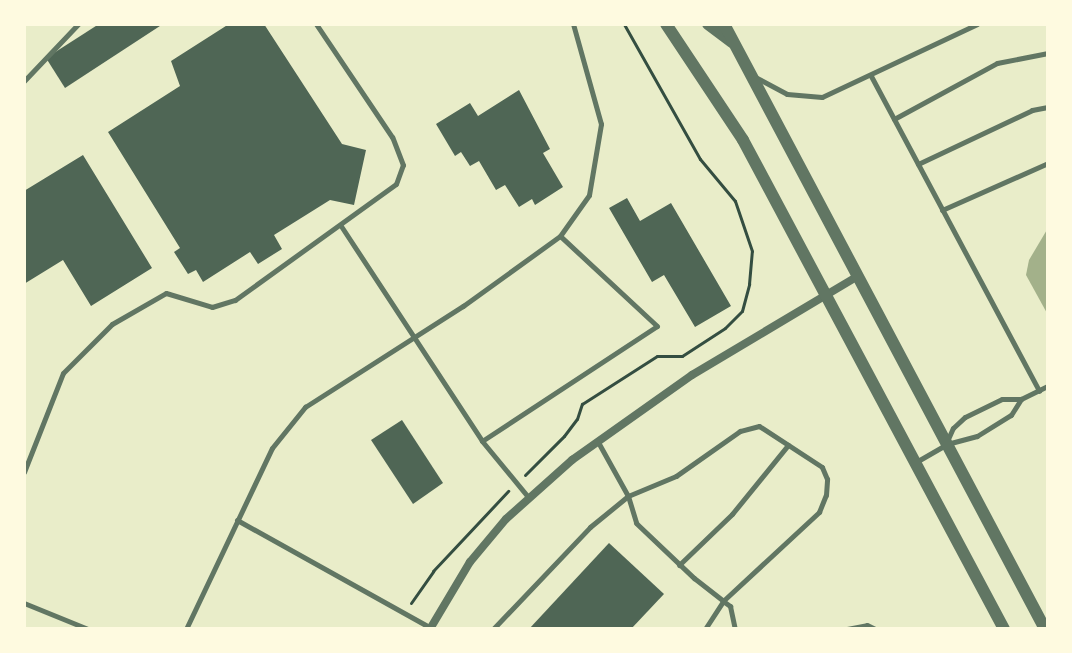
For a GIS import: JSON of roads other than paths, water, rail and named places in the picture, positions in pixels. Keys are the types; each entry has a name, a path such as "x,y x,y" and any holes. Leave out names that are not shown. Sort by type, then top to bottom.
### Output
{"street":[{"path":"666,24 743,140 1004,629"},
{"path":"708,24 737,47"},
{"path":"724,24 1045,629"},
{"path":"430,629 470,562 529,498 597,441 692,375 858,276"}],"lane":[{"path":"24,81 78,24"},
{"path":"24,472 63,373 112,324 166,293 212,307 235,300 396,184 403,165 392,137 316,24"},
{"path":"186,629 272,448 305,407 560,236 589,195 601,124 573,24"},
{"path":"753,76 803,98 822,97 977,24"},
{"path":"894,119 997,63 1048,53"},
{"path":"871,76 1039,391"},
{"path":"918,164 1032,110 1048,107"},
{"path":"942,210 1048,163"},
{"path":"341,226 482,441 529,498"},
{"path":"482,441 657,326 560,236"},
{"path":"947,444 953,428 965,417 1002,399 1021,399 1048,386"},
{"path":"915,463 947,444 960,443 1011,415 1021,399"},
{"path":"493,629 590,527 628,496 676,476 740,431 759,426 822,467 827,479 826,495 819,512 723,601 705,629"},
{"path":"597,441 628,496 636,523 679,565 730,606 735,629"},
{"path":"679,565 732,514 788,445"},
{"path":"237,520 430,629"},
{"path":"24,603 88,629"},
{"path":"847,629 867,625 875,629"}]}
